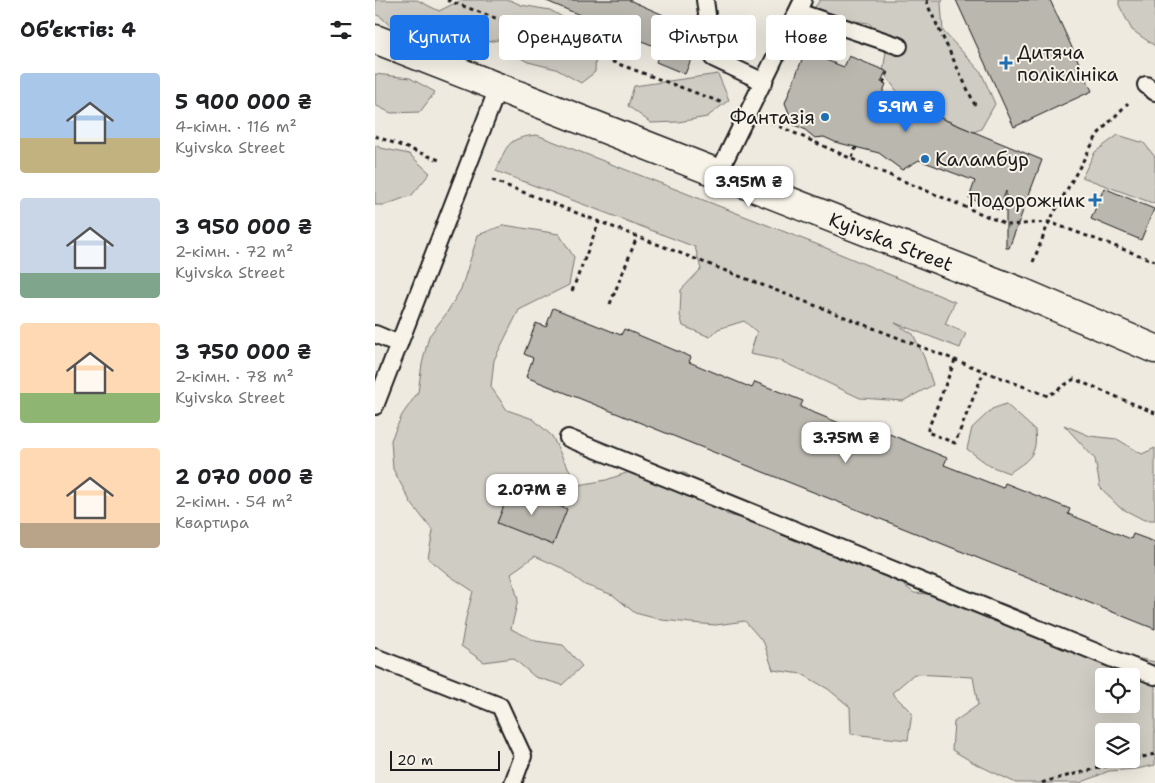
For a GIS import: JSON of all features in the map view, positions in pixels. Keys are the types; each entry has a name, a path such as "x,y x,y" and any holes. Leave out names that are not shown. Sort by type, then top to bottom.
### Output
{"main road":[{"name":"Kyivska Street","path":"375,39 1021,292 1155,349"}],"lane":[{"path":"705,0 713,58 764,82"},
{"path":"719,174 801,6 899,46"},
{"path":"375,406 498,88"},
{"path":"375,334 399,344"},
{"path":"567,438 1155,676"},
{"path":"375,657 500,706 523,756 513,783"}],"path":[{"path":"447,0 749,113 1008,225 1049,222 1155,261"},
{"path":"927,0 975,105"},
{"path":"1021,292 1049,222 1098,134 1150,88"},
{"path":"375,136 1048,396 1074,380 1155,413"},
{"path":"852,158 856,147"},
{"path":"572,291 599,222"},
{"path":"610,304 637,237"},
{"path":"955,360 927,432 955,443 984,371"},
{"path":"1043,783 1047,780 1155,754"}],"shaded area":[{"path":"375,0 417,0 439,11 461,0 510,0 521,5 550,10 559,15 499,15 499,40 489,42 489,15 390,15 390,26 375,14"},
{"path":"820,0 943,0 941,3 943,31 981,72 995,104 981,129 974,132 923,110 899,94 883,72 887,44 869,23 846,20 846,15 827,15 813,10"},
{"path":"1119,0 1155,0 1155,46 1132,30 1119,5"},
{"path":"524,60 595,60 595,72 581,83 556,69"},
{"path":"375,74 410,78 435,92 420,112 391,113 375,105"},
{"path":"718,74 729,100 707,117 678,122 651,123 628,106 634,86"},
{"path":"537,135 826,248 955,302 945,324 966,333 960,348 895,323 913,334 924,357 933,385 903,401 860,398 779,360 750,354 757,332 744,321 718,329 710,337 683,326 680,315 681,290 701,269 695,247 496,171 506,149 513,141"},
{"path":"1118,135 1144,143 1155,157 1155,204 1082,177 1095,152"},
{"path":"375,145 409,154 430,173 412,195 385,205 375,205"},
{"path":"504,225 559,234 574,257 569,285 519,310 494,360 491,387 507,410 533,419 552,436 564,461 579,485 606,480 632,471 660,466 687,474 726,514 736,517 765,516 891,575 914,593 970,597 1001,603 1027,613 1050,628 1104,648 1155,662 1155,765 1137,769 1109,771 1080,783 1016,783 976,764 952,750 954,722 978,705 973,677 914,674 892,693 912,713 908,740 851,734 850,707 828,689 802,674 773,670 764,643 745,621 716,625 662,620 635,613 613,595 585,585 562,568 535,556 511,573 518,600 511,629 536,641 563,645 582,666 562,685 535,677 513,658 484,662 461,646 473,591 450,576 428,558 433,531 411,503 393,469 391,440 402,415 418,392 429,336 446,314 461,289 478,235"},
{"path":"1006,404 1035,430 1036,439 1030,456 1009,473 990,466 967,449 972,428 992,409"},
{"path":"1064,425 1090,436 1117,439 1142,454 1155,448 1155,520 1144,520 1119,507 1100,487 1095,459"}],"building":[{"path":"544,0 629,0 664,15 651,15 651,45 641,41 641,15 580,15"},
{"path":"956,0 1050,0 1092,91 1014,127"},
{"path":"849,56 886,71 881,82 886,84 882,94 1042,160 1009,248 1006,248 1006,191 999,210 969,198 975,181 919,160 902,170 879,153 835,142 824,137 815,138 804,129 794,125 785,103 802,60 826,60 844,67"},
{"path":"657,60 691,60 685,74 656,62"},
{"path":"1104,188 1154,209 1141,240 1091,219"},
{"path":"553,308 621,335 624,329 691,357 689,362 752,388 755,382 803,401 800,407 859,431 863,423 947,458 944,465 1003,488 1005,483 1070,509 1068,514 1131,539 1133,534 1155,542 1155,629 526,377 533,358 524,354 536,323 546,327"},
{"path":"511,488 567,509 553,545 497,523"}],"place":[{"name":"Дитяча поліклініка","path":"1006,63"},
{"name":"Фантазія","path":"825,117"},
{"name":"Каламбур","path":"925,159"},
{"name":"Подорожник","path":"1095,200"}]}
